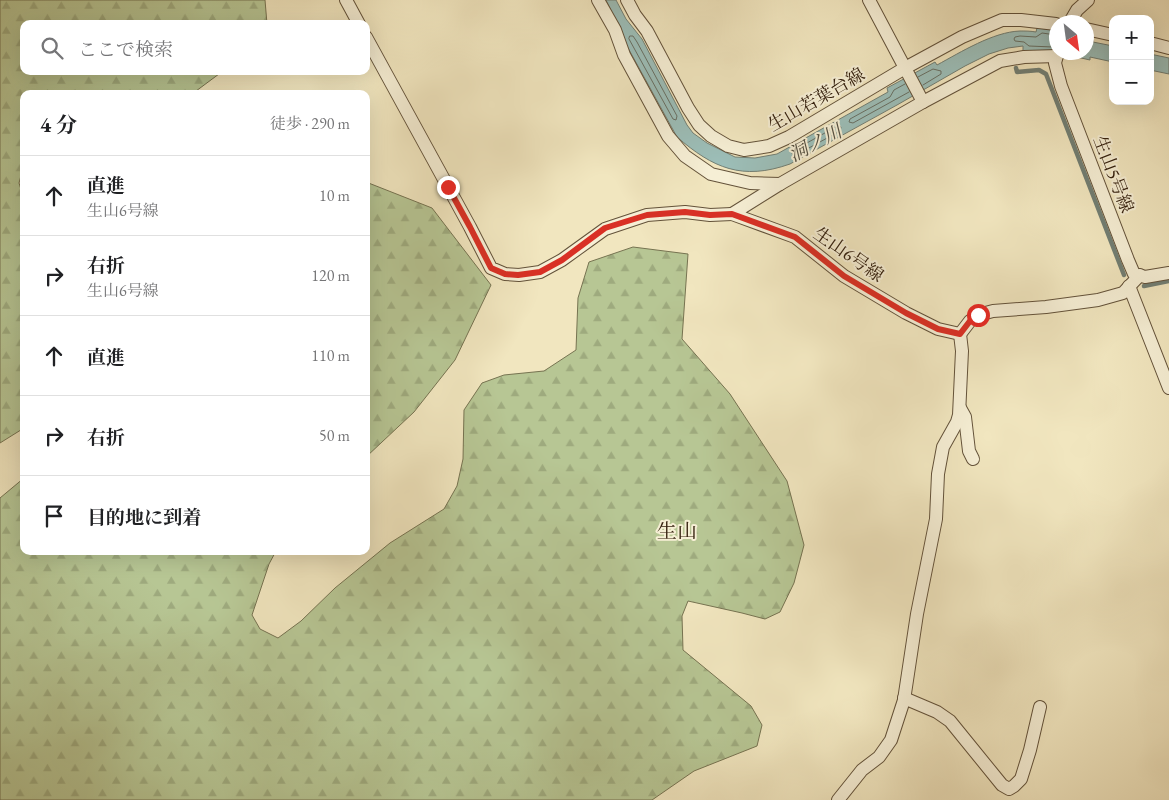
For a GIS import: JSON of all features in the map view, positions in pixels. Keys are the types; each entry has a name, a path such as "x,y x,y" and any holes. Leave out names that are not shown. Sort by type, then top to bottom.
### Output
{"street":[{"path":"346,0 357,20"},
{"path":"598,0 614,30 624,55 668,136 685,156 711,174 750,183 780,184"},
{"name":"生山若葉台線","path":"627,0 647,31 699,125 711,136 728,146 744,150 768,146 789,138 905,68 962,37 1002,20 1049,23"},
{"path":"869,0 923,102"},
{"path":"1074,15 1088,0"},
{"path":"1094,31 1109,34"},
{"path":"370,44 491,268 505,274 518,275 540,272 562,260 605,228 647,215 685,212 710,215 732,214 780,184 923,102 1000,61 1049,55"},
{"path":"1154,45 1169,48"},
{"name":"生山5号線","path":"1056,60 1055,63 1061,86 1128,260 1134,274 1140,275"},
{"name":"生山6号線","path":"732,214 795,237 844,276 906,313 938,329 960,334"},
{"path":"838,800 862,770 879,757 890,740 904,698 917,614 936,519 938,474 943,447 959,415 962,351 960,334 970,321 978,315 1098,300 1124,293 1140,275 1145,277 1169,273"},
{"path":"1129,286 1169,388"},
{"path":"960,408 965,418 969,451 973,459"},
{"path":"904,698 937,712 950,721 1002,785 1009,789 1021,778 1040,707"}],"green space":[{"path":"0,0 265,0 267,20 20,20 20,75 218,75 197,90 20,90 20,430 0,443"},
{"path":"370,184 432,208 491,285 455,360 414,412 370,453"},
{"path":"633,247 688,254 682,339 730,394 787,481 804,545 794,583 780,612 765,619 688,601 682,616 683,650 751,706 762,725 757,746 694,771 652,800 0,800 0,498 20,481 20,555 274,555 252,615 260,629 278,638 301,621 335,588 390,543 444,509 457,486 463,459 464,410 482,383 504,375 544,371 576,350 578,298 589,262"}],"water":[{"name":"洞ノ川","path":"606,0 616,0 626,19 642,39 693,133 707,143 735,157 755,158 777,154 888,92 887,88 935,62 937,65 999,35 1020,31 1036,32 1037,28 1049,29 1049,51 1023,51 1023,46 989,54 790,164 773,169 743,171 716,164 690,148 677,137 622,37"},
{"path":"1094,42 1109,45 1109,61 1094,58"},
{"path":"1154,55 1169,58 1169,74 1154,71"}],"waterway":[{"path":"1016,68 1017,72 1039,70 1046,74 1124,275"},
{"path":"1144,286 1169,281"}],"district":[{"name":"生山","path":"677,531"}],"route":[{"path":"448,187 491,268 505,274 518,275 540,272 562,260 605,228 647,215 685,212 710,215 732,214 795,237 844,276 906,313 938,329 960,334 970,321 978,315"}]}
